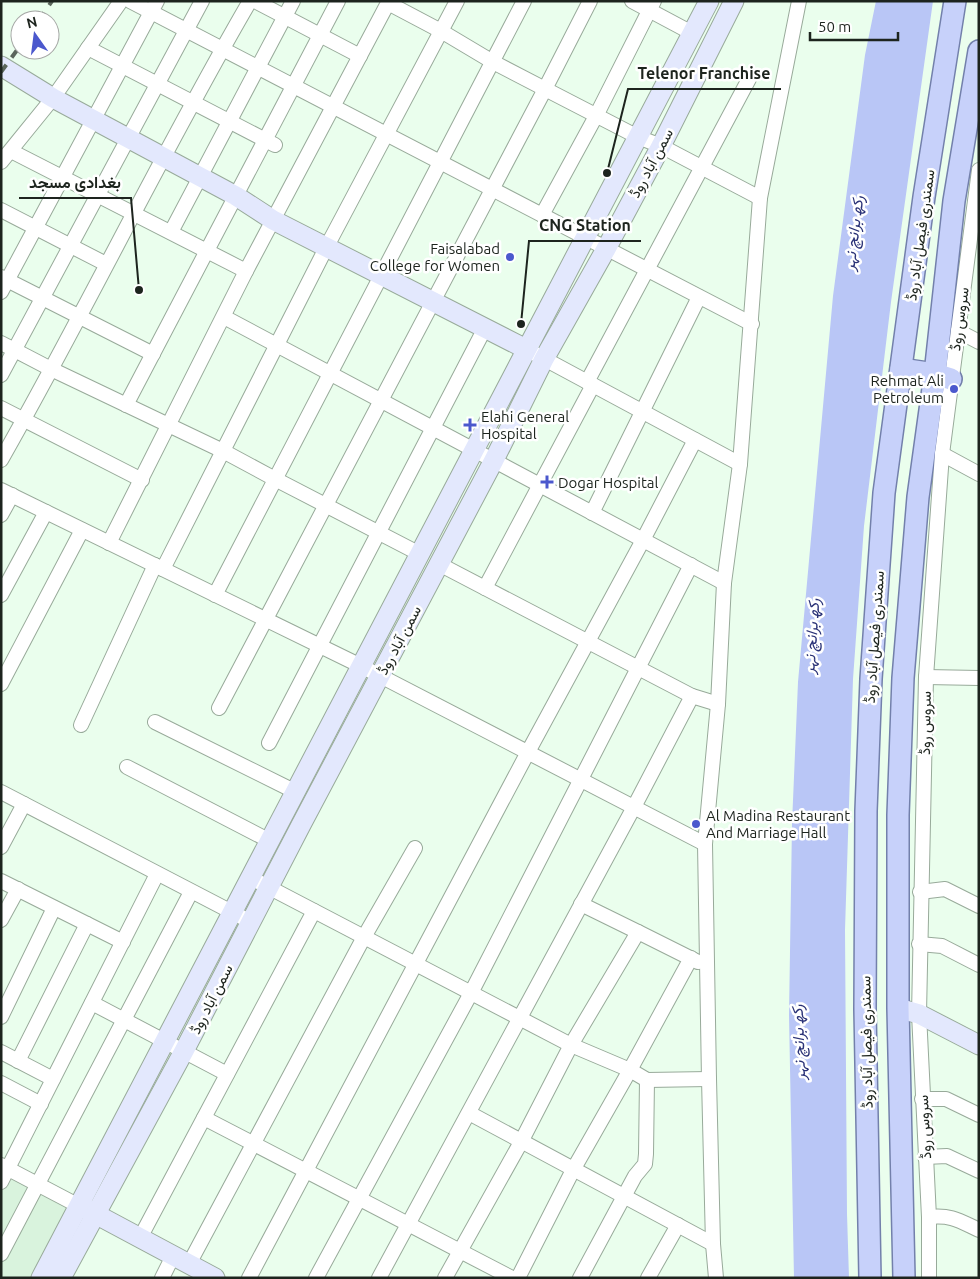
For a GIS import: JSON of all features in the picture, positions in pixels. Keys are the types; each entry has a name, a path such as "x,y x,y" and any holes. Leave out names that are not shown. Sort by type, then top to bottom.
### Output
{"main road":[{"name":"سمندری فیصل آباد روڈ","path":"870,1278 864,1009 866,793 871,679 884,493 924,197 955,1"},
{"name":"سمندری فیصل آباد روڈ","path":"904,1278 898,1008 898,815 903,678 918,497 943,377 954,202 979,51"},
{"path":"901,368 943,377"}],"street":[{"path":"1,162 53,98 121,1"},
{"path":"130,1 154,7 185,30 752,324"},
{"path":"1,374 202,1"},
{"path":"1,460 80,317 133,213 250,1"},
{"path":"255,1 360,56"},
{"path":"171,232 294,1"},
{"path":"126,405 236,196 270,143 293,86 338,1"},
{"path":"81,725 159,567 223,450 385,134 457,1"},
{"path":"215,595 524,1"},
{"path":"219,708 590,1"},
{"path":"632,1 651,6 692,33"},
{"name":"سمن آباد روڈ","path":"41,1278 709,1"},
{"name":"سمن آباد روڈ","path":"61,1278 184,1051 494,460 544,359 661,146 734,1"},
{"path":"716,1278 713,1244 709,1079 706,844 718,704 724,583 740,464 760,198 799,1"},
{"path":"109,543 246,271 388,2 493,62 760,198"},
{"path":"542,215 596,116 651,6"},
{"path":"153,354 43,298 3,283 36,228 154,7"},
{"path":"88,48 270,143"},
{"path":"1,66 93,121 236,196 273,220 486,328 740,464"},
{"path":"485,588 701,167 749,79"},
{"path":"11,151 246,271"},
{"name":"سروس روڈ","path":"932,1278 919,1014 920,892 926,677 942,454 943,377 958,332 979,170"},
{"path":"1,210 106,264"},
{"path":"592,513 699,297"},
{"path":"224,317 724,583"},
{"path":"269,743 486,328"},
{"path":"958,332 979,342"},
{"path":"1,343 50,369 223,450 420,554"},
{"path":"1,408 142,480"},
{"path":"249,1278 696,440"},
{"path":"942,454 979,474"},
{"path":"1,515 6,493 361,666 706,844"},
{"path":"1,595 46,512"},
{"path":"1,684 82,530"},
{"path":"439,564 692,696 718,704"},
{"path":"316,1278 471,993 691,565"},
{"path":"926,677 979,678"},
{"path":"379,1278 692,696"},
{"path":"155,722 296,792"},
{"path":"126,768 270,840"},
{"path":"1,792 232,914 251,922"},
{"path":"1,847 24,804"},
{"path":"162,1278 181,1260 254,1144 364,937 415,848"},
{"path":"1,1182 5,1167 41,1104 158,874"},
{"path":"251,878 571,1045 630,1070 647,1080 709,1079"},
{"path":"1,881 123,942"},
{"path":"1,920 18,889"},
{"path":"920,892 945,889 979,906"},
{"path":"1,1254 191,892"},
{"path":"581,904 707,966"},
{"path":"1,1017 54,908"},
{"path":"140,1238 314,911"},
{"path":"18,1061 88,924"},
{"path":"445,1278 521,1142 571,1045 638,932"},
{"path":"919,944 942,946 979,965"},
{"path":"518,1278 573,1170 691,958"},
{"path":"92,1003 227,1074"},
{"path":"898,1008 919,1014 979,1044"},
{"path":"1,1052 53,1079"},
{"path":"580,1278 635,1176 645,1164 647,1080"},
{"path":"1,1083 41,1104"},
{"path":"922,1099 946,1098 979,1115"},
{"path":"469,1113 713,1244"},
{"path":"204,1118 512,1278"},
{"path":"925,1157 947,1156 979,1171"},
{"path":"5,1167 215,1278"},
{"path":"929,1217 954,1217 979,1230"},
{"path":"648,1278 678,1225"}],"shaded area":[{"path":"1,1165 79,1206 42,1278 1,1278"}],"water":[{"name":"رکھ برانچ نہر","path":"876,1 933,1 891,302 864,526 853,679 845,930 849,1278 794,1278 789,1015 792,824 798,682 833,296 865,55"}],"railway":[{"path":"46,10 52,1"},
{"path":"1,72 10,60"}],"place":[{"name":"Telenor Franchise","path":"607,173"},
{"name":"Faisalabad College for Women","path":"510,257"},
{"name":"بغدادی مسجد","path":"139,290"},
{"name":"CNG Station","path":"521,324"},
{"name":"Rehmat Ali Petroleum","path":"954,389"},
{"name":"Elahi General Hospital","path":"470,425"},
{"name":"Dogar Hospital","path":"547,482"},
{"name":"Al Madina Restaurant And Marriage Hall","path":"696,824"}]}
